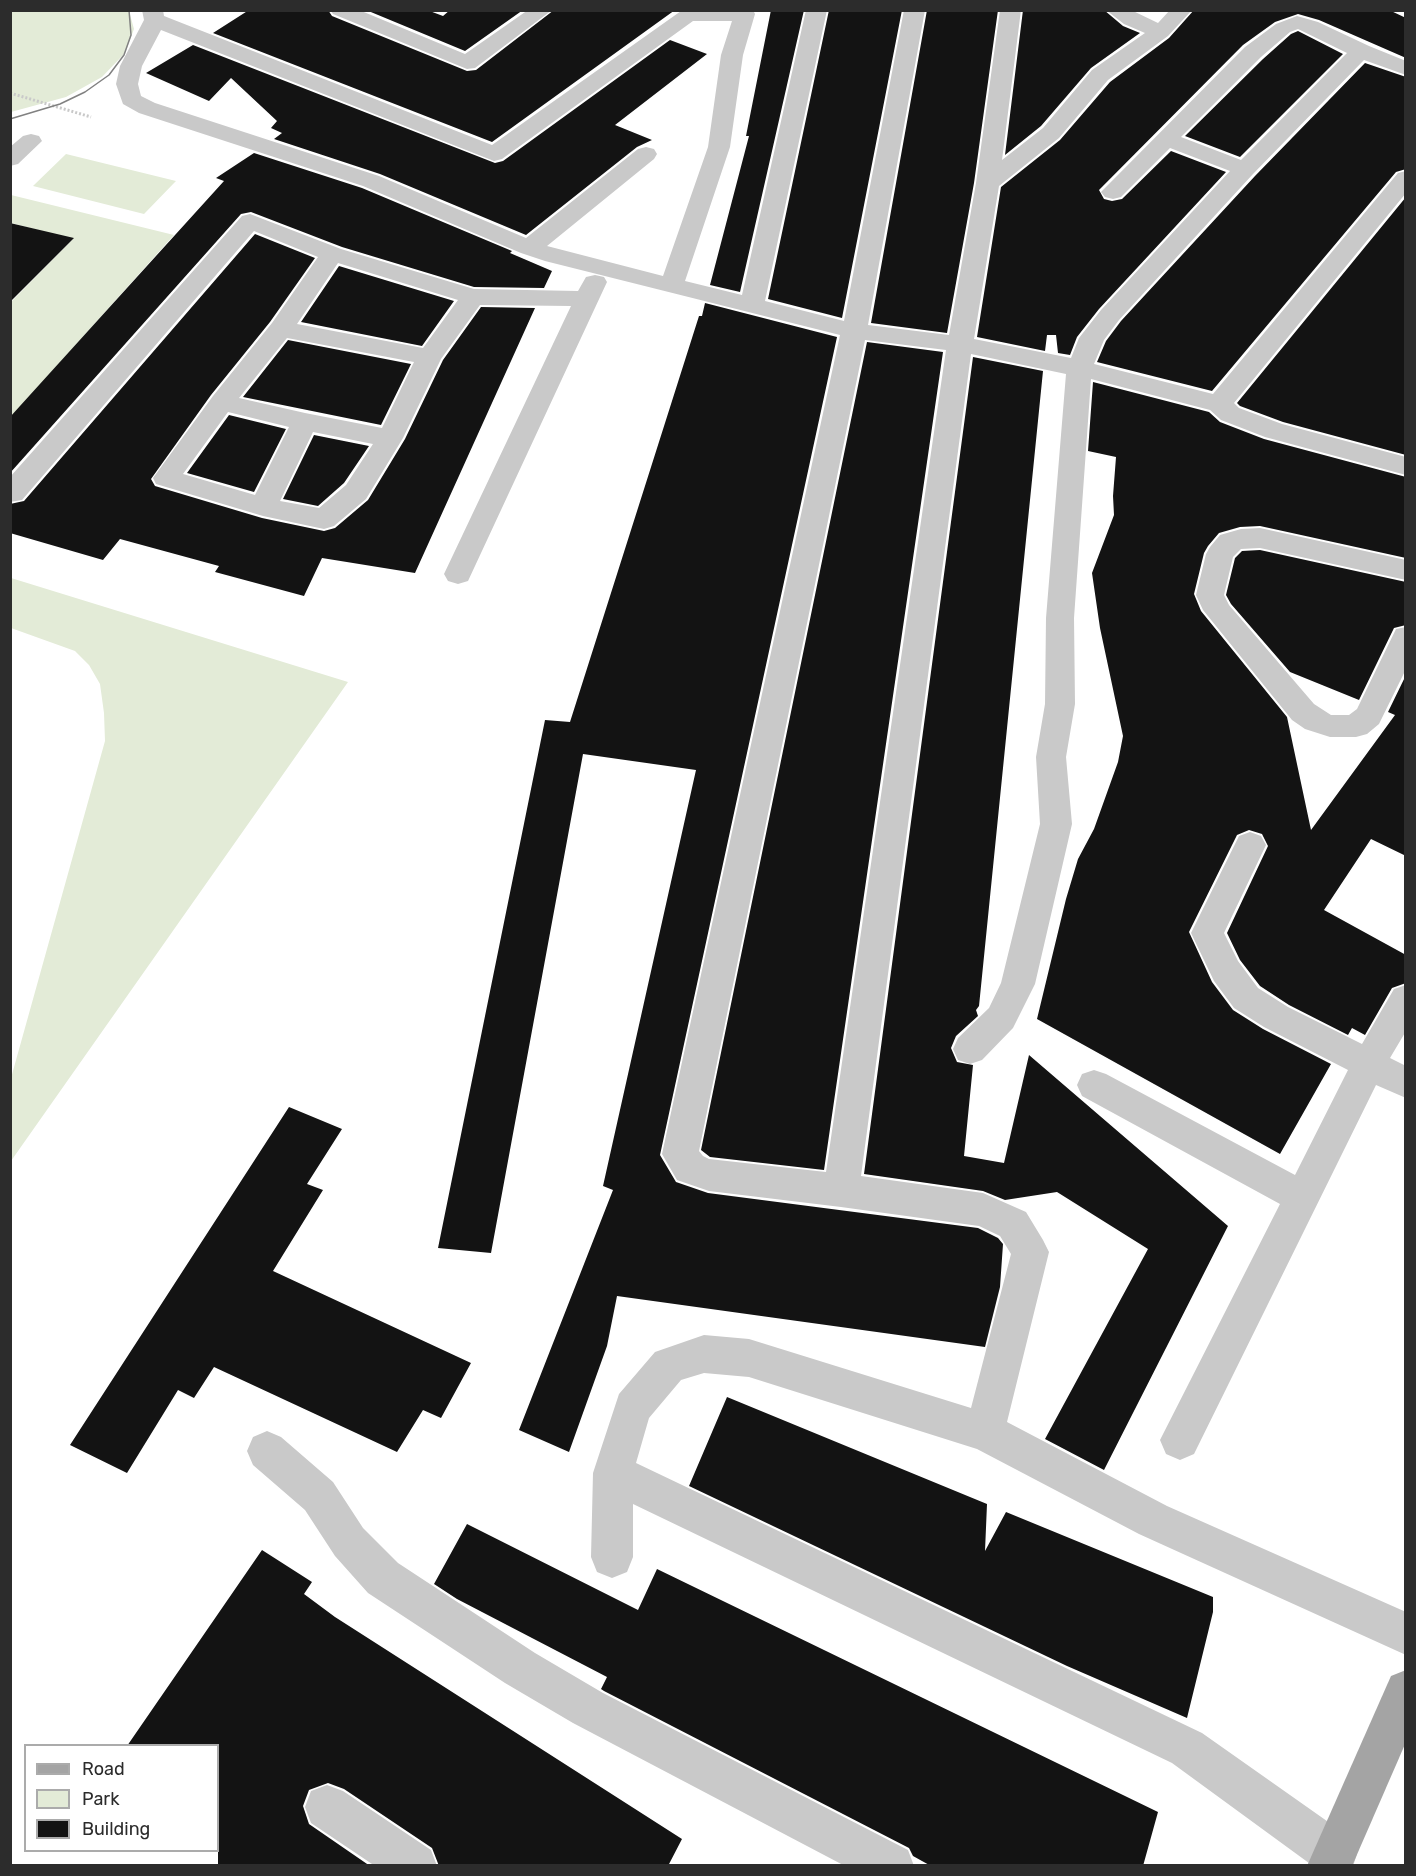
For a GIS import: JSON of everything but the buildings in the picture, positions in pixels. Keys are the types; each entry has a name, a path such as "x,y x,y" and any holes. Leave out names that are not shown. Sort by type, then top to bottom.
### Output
{"main road":[{"path":"1332,1860 1406,1691"}],"lane":[{"path":"340,10 467,63 542,10"},
{"path":"752,304 817,10"},
{"path":"915,10 854,331 680,1154 690,1167 709,1175 841,1190 983,1210 1013,1224 1030,1252 986,1432"},
{"path":"841,1190 960,344 988,183 1011,10"},
{"path":"1116,10 1131,20 1161,32"},
{"path":"988,183 1051,133 1100,75 1161,32 1182,10"},
{"path":"672,285 719,147 732,55 746,12 688,15 494,154 153,15 128,75 127,84 131,99 137,104 371,181 530,248 672,285 752,304 780,314 854,331 960,344 1079,368 1219,404 1230,414 1274,431 1406,466"},
{"path":"1113,192 1253,52 1283,28 1297,22 1311,26 1361,51 1406,69"},
{"path":"970,1049 1001,1018 1018,984 1056,824 1051,757 1060,704 1060,618 1079,368 1092,338 1110,315 1245,169 1361,51"},
{"path":"1166,139 1245,169"},
{"path":"10,159 31,141"},
{"path":"530,248 646,154"},
{"path":"1219,404 1406,178"},
{"path":"12,493 250,221 332,254 473,297 586,299"},
{"path":"332,254 281,329 222,402 166,478 263,507 324,519 356,492 390,438 429,357 473,297"},
{"path":"458,574 603,267"},
{"path":"281,329 429,357"},
{"path":"222,402 305,422 390,438"},
{"path":"263,507 305,422"},
{"path":"1406,570 1260,538 1241,538 1230,542 1220,554 1210,595 1218,610 1303,712 1316,721 1330,726 1356,726 1368,716 1406,637"},
{"path":"1250,845 1207,933 1226,971 1246,998 1276,1017 1406,1083"},
{"path":"1180,1440 1369,1064 1406,999"},
{"path":"1094,1085 1301,1197"},
{"path":"612,1557 613,1473 633,1408 669,1365 704,1354 749,1358 986,1432 1153,1520 1406,1634"},
{"path":"267,1451 320,1496 349,1542 383,1578 520,1668 588,1708 892,1866"},
{"path":"613,1473 1187,1748 1332,1860"},
{"path":"327,1807 415,1866"}],"path":[{"path":"10,93 91,117"}],"green space":[{"path":"10,11 129,11 134,29 125,53 102,77 66,97 11,112"},
{"path":"66,154 176,181 144,214 33,186"},
{"path":"11,195 174,235 11,417 11,302 73,239 11,223"},
{"path":"11,578 348,682 11,1161 11,1078 105,741 100,684 89,665 75,651 11,628"}],"tram line":[{"path":"10,119 60,104 85,92 109,75 124,55 131,35 129,10"}]}
